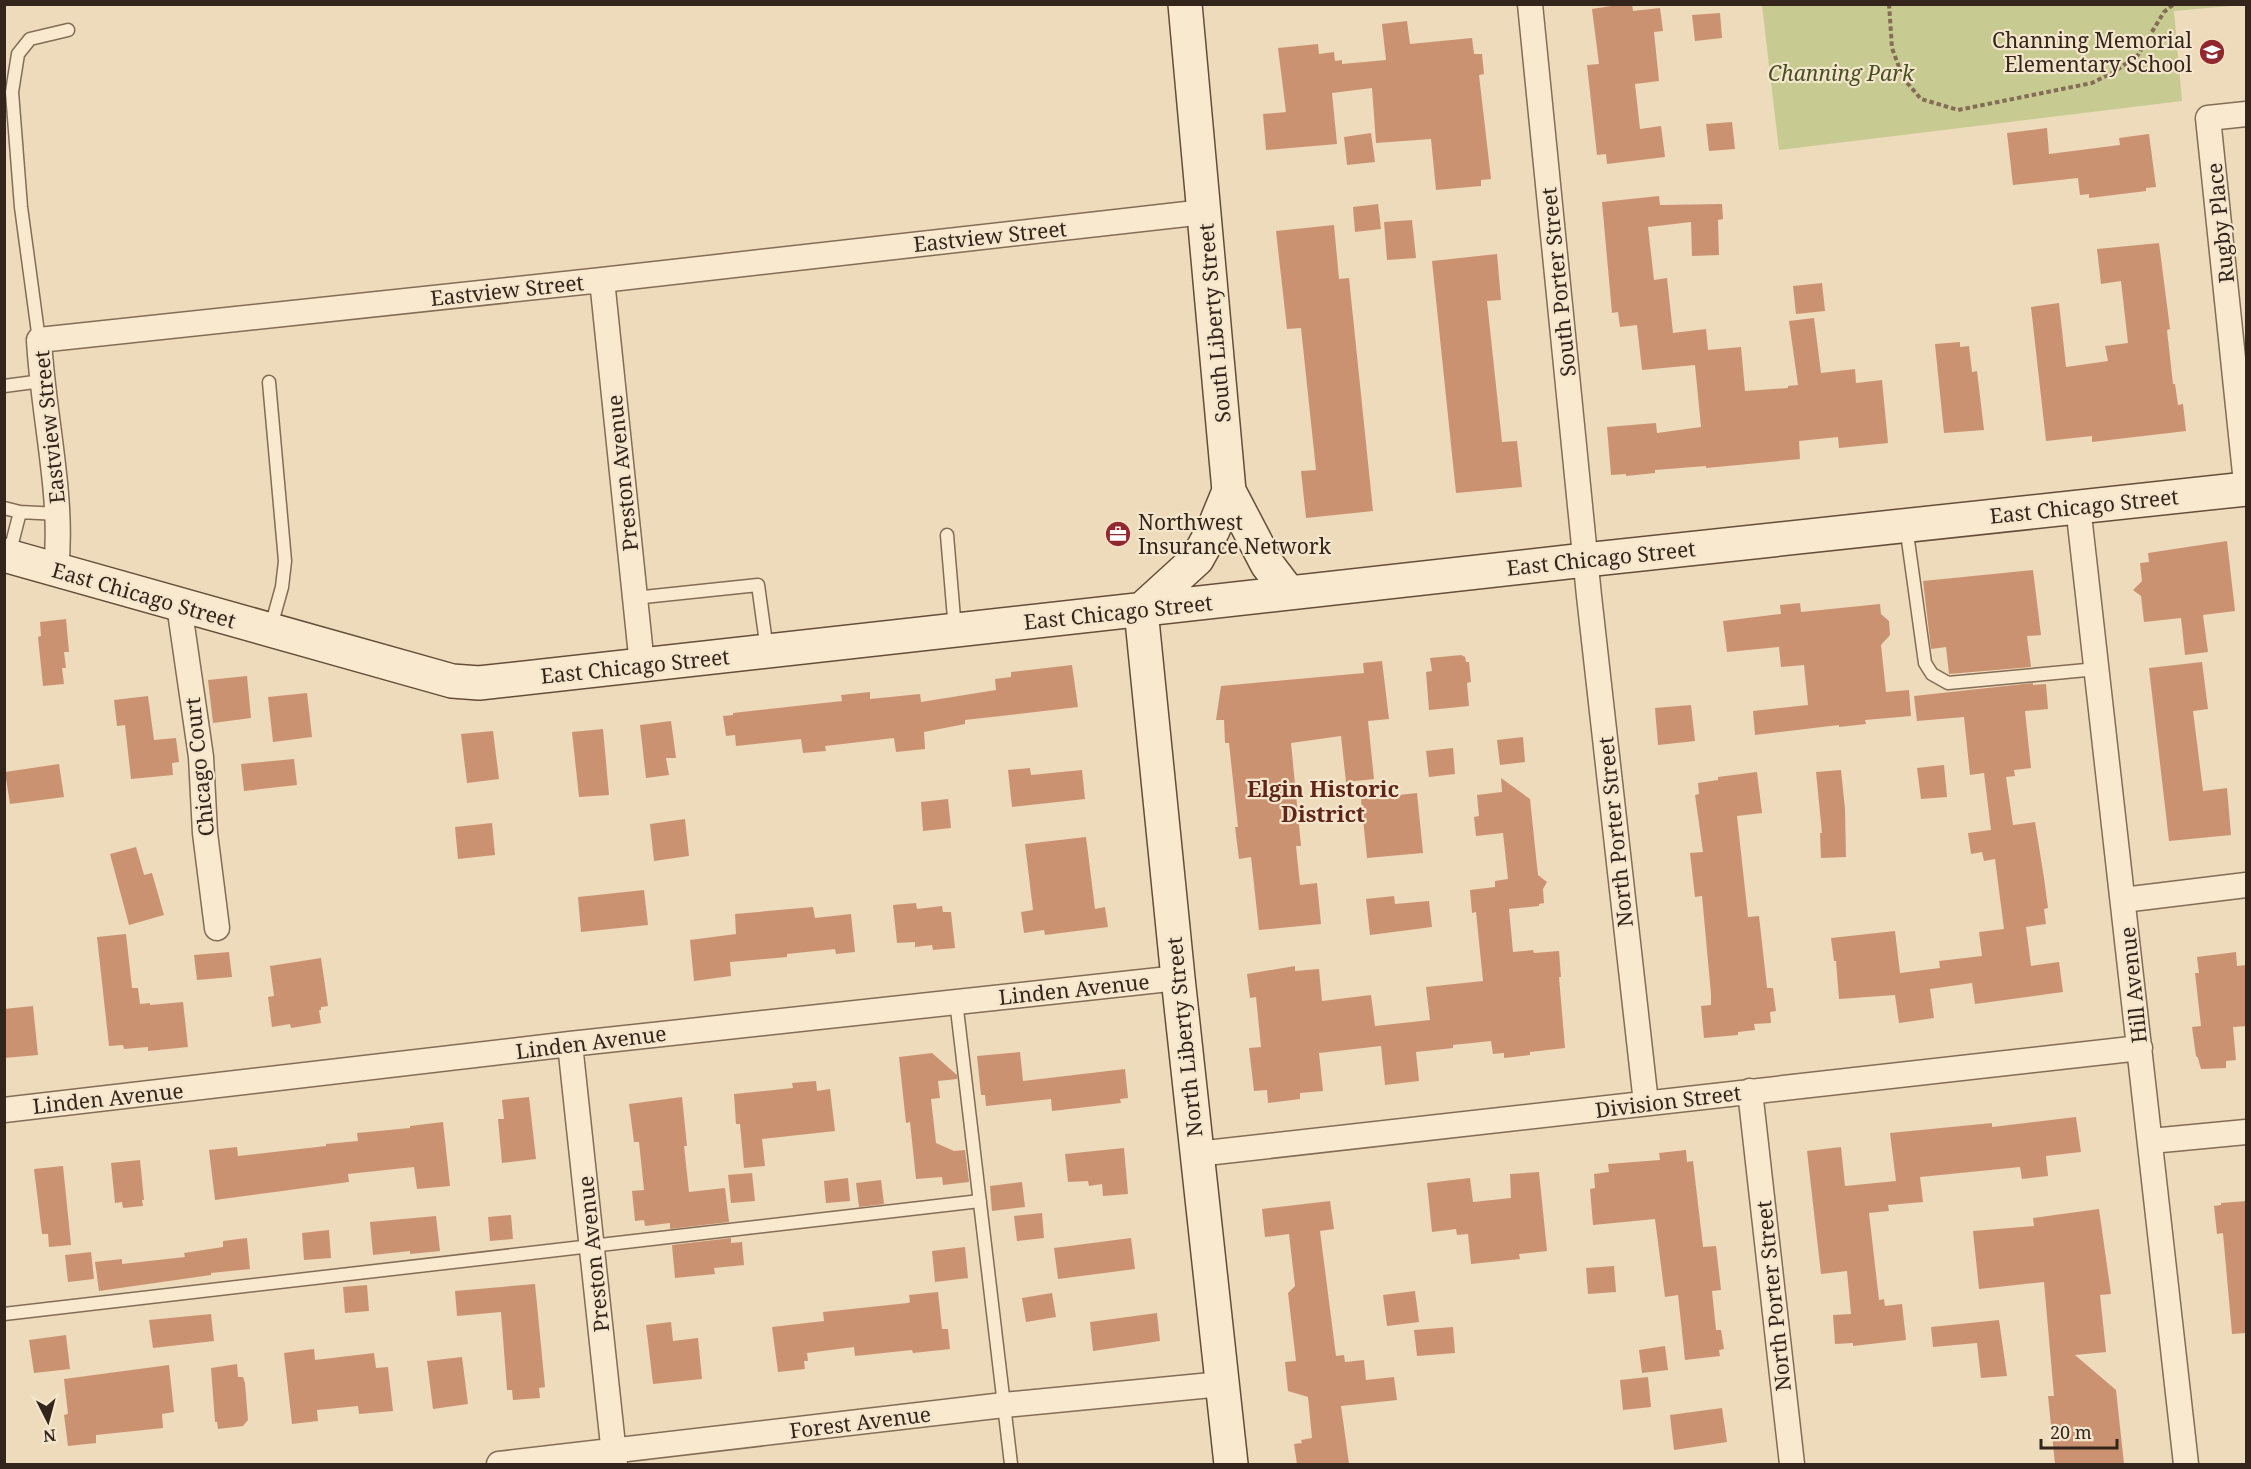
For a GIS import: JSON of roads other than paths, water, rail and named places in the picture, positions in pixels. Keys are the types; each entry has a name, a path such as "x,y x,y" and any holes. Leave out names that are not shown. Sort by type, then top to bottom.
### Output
{"main road":[{"name":"South Liberty Street","path":"1141,610 1197,559 1213,530 1229,490 1185,4"},
{"name":"East Chicago Street","path":"7,556 269,631 466,683 479,683 2247,489"},
{"path":"1229,490 1267,564 1289,593"},
{"name":"North Liberty Street","path":"1141,610 1231,1464"}],"street":[{"name":"South Porter Street","path":"1530,4 1585,560"},
{"name":"Rugby Place","path":"2247,114 2208,118 2247,483"},
{"name":"Eastview Street","path":"56,570 58,514 39,340 602,280 1204,212"},
{"name":"Preston Avenue","path":"602,280 642,665"},
{"name":"Hill Avenue","path":"2078,506 2186,1464"},
{"name":"North Porter Street","path":"1585,560 1646,1103"},
{"name":"Chicago Court","path":"178,605 200,748 205,833 217,928"},
{"path":"2123,900 2247,885"},
{"name":"Linden Avenue","path":"4,1110 570,1044 1178,978"},
{"name":"Preston Avenue","path":"570,1044 614,1458"},
{"name":"Division Street","path":"1197,1154 2140,1048"},
{"name":"North Porter Street","path":"1750,1091 1792,1464"},
{"path":"2151,1142 2247,1132"},
{"name":"Forest Avenue","path":"499,1464 614,1458 1004,1405 1222,1384"}],"lane":[{"path":"39,340 21,207 12,92 18,54 30,39 68,30"},
{"path":"4,386 42,381"},
{"path":"268,382 285,561 282,587 269,631"},
{"path":"4,508 20,512 58,514"},
{"path":"7,556 20,512"},
{"path":"1906,525 1925,663 1932,674 1948,683 2097,669"},
{"path":"946,535 955,631"},
{"path":"634,598 758,585 767,651"},
{"path":"956,1001 1011,1464"},
{"path":"4,1314 980,1202"}],"place":[{"name":"Channing Memorial Elementary School","path":"2212,52"},
{"name":"Northwest Insurance Network","path":"1118,534"}],"district":[{"name":"Elgin Historic District","path":"1323,800"}],"park label":[{"name":"Channing Park","path":"1841,73"}]}
